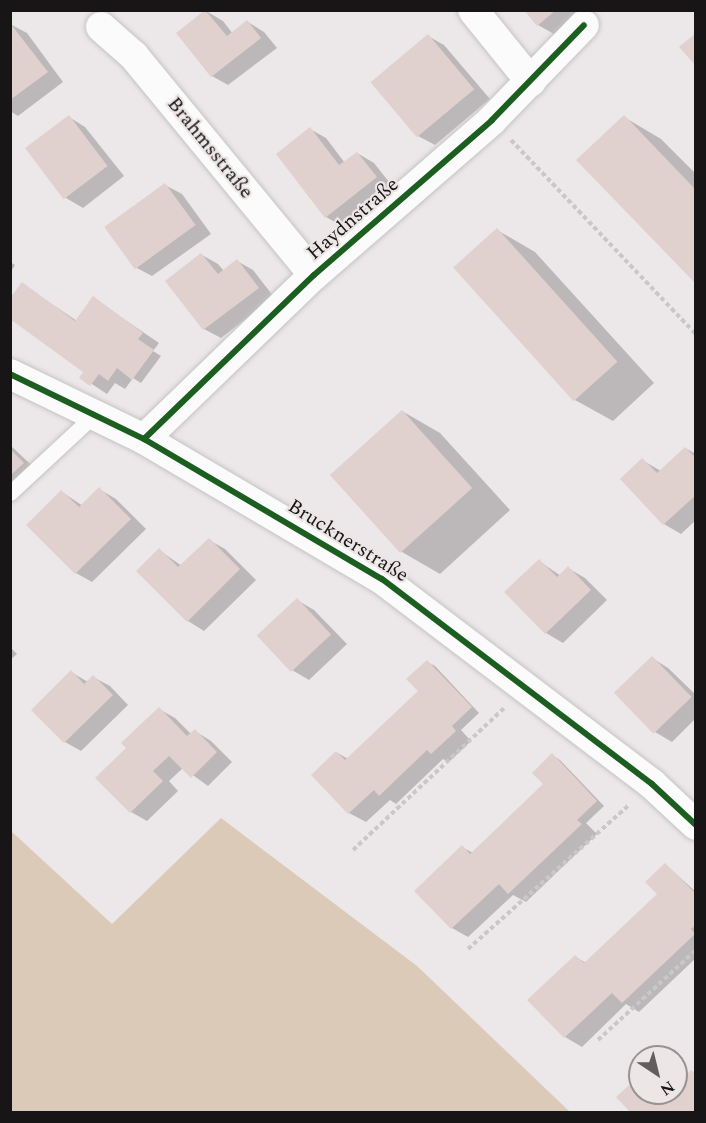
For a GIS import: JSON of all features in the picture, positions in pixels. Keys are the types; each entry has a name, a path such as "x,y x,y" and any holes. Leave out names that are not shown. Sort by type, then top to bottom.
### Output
{"street":[{"path":"473,10 531,82"},
{"name":"Haydnstraße","path":"144,439 314,275 492,120 584,25"},
{"name":"Brahmsstraße","path":"101,27 134,56 314,275"},
{"name":"Brucknerstraße","path":"10,374 144,439 382,579 652,784 696,825"}],"lane":[{"path":"10,493 94,415"}],"path":[{"path":"492,120 696,334"},
{"path":"353,850 526,687"},
{"path":"468,950 652,784"},
{"path":"598,1040 696,950"}],"shaded area":[{"path":"221,818 417,966 570,1112 11,1112 11,831 112,924"}],"building":[{"path":"205,10 227,36 247,20 261,38 211,77 176,33"},
{"path":"524,10 556,10 537,26"},
{"path":"10,23 48,72 10,100"},
{"path":"696,33 696,66 679,47"},
{"path":"428,34 474,89 417,137 371,82"},
{"path":"69,115 108,166 64,199 25,148"},
{"path":"624,115 696,190 696,284 576,160"},
{"path":"310,127 339,165 357,152 377,177 325,218 276,154"},
{"path":"165,183 196,225 135,269 104,227"},
{"path":"497,228 617,362 574,401 453,267"},
{"path":"201,253 218,274 237,259 259,288 203,330 165,281"},
{"path":"22,282 75,321 93,296 143,333 138,339 154,350 132,380 117,368 108,381 99,374 90,386 79,378 83,372 10,319 10,298"},
{"path":"402,410 472,488 400,553 330,475"},
{"path":"685,447 696,458 696,495 663,525 620,479 642,458 657,473"},
{"path":"10,449 24,463 10,476"},
{"path":"99,487 131,519 75,574 26,525 61,490 79,507"},
{"path":"209,538 240,569 187,622 136,571 159,548 178,567"},
{"path":"539,559 557,577 568,566 591,590 545,634 504,592"},
{"path":"297,598 331,635 291,672 257,636"},
{"path":"652,656 692,697 653,734 614,693"},
{"path":"427,660 472,707 452,726 456,731 431,754 427,750 379,796 374,790 348,814 311,775 336,751 345,760 418,691 406,679"},
{"path":"71,670 84,684 93,675 113,695 64,743 31,710"},
{"path":"159,707 187,736 195,729 217,752 191,778 169,756 153,771 163,781 130,813 95,778 126,748 121,743"},
{"path":"552,753 597,801 577,820 582,824 508,894 499,884 451,929 414,891 462,845 470,854 543,784 532,773"},
{"path":"665,863 696,894 696,925 691,929 695,934 622,1003 612,993 564,1038 527,1000 575,955 584,963 657,894 645,882"},
{"path":"691,1070 696,1074 696,1112 630,1112 616,1097 628,1086 628,1105 688,1105 688,1073"}],"cycle path":[{"path":"144,439 314,275 492,120 584,25"},
{"path":"10,374 144,439 382,579 652,784 696,825"}]}
